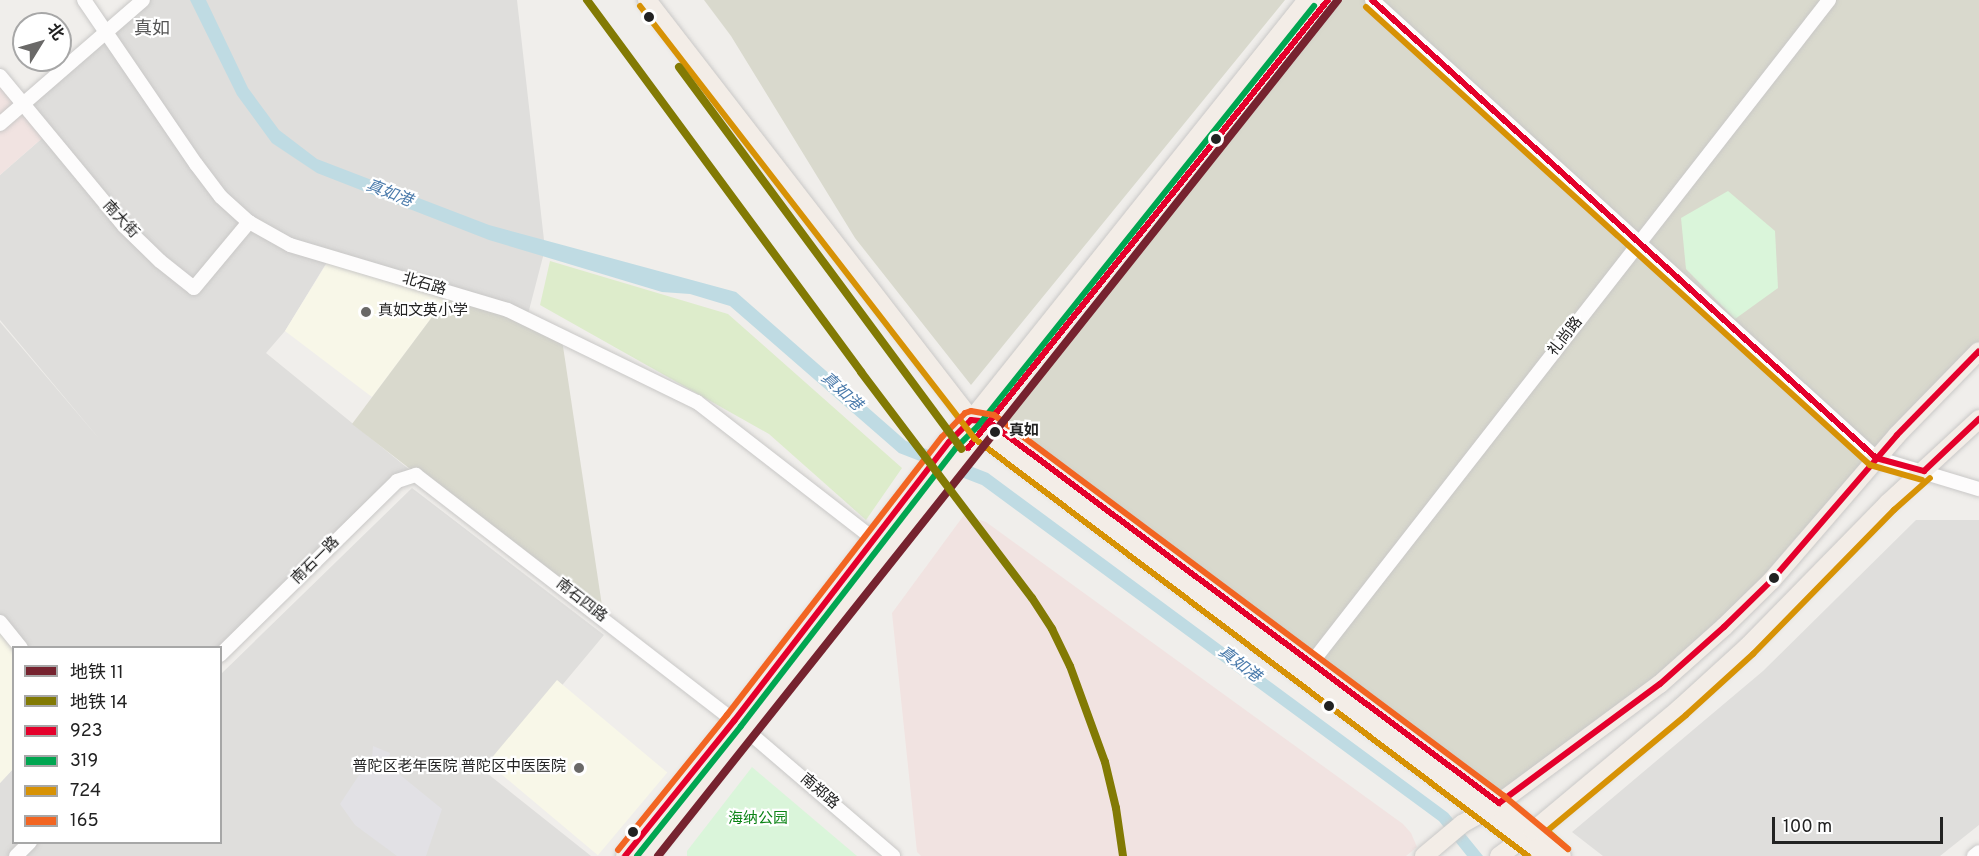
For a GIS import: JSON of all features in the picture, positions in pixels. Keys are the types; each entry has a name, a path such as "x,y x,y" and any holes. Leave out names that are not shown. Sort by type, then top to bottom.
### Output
{"main road":[{"path":"647,0 980,425 1307,669 1499,803 1543,856"},
{"path":"980,425 1307,0"},
{"path":"625,856 739,725 955,449 980,425 1328,0"},
{"path":"1429,851 1462,824 1499,803 1659,684 1724,627 1772,580 1876,458 1979,351"},
{"path":"1499,856 1527,835 1738,655 1888,503 1979,419"},
{"path":"1307,669 1483,813 1563,856"},
{"path":"647,856 739,725"}],"street":[{"name":"北石路","path":"84,0 221,197 249,222 290,245 508,310 697,402 880,545"},
{"path":"0,124 143,0"},
{"path":"1372,0 1876,458 1979,489"},
{"name":"礼尚路","path":"1307,669 1829,0"},
{"name":"南大街","path":"0,76 124,226 160,261 194,288 249,222"},
{"name":"南石一路","path":"222,653 397,481 416,475"},
{"name":"南石四路","path":"416,475 739,725"},
{"path":"0,622 19,646"},
{"name":"南郑路","path":"739,725 893,856"},
{"path":"16,856 29,844"},
{"path":"1974,856 1979,852"}],"shaded area":[{"path":"143,0 517,0 545,249 527,318 330,257 285,331 266,353 416,475 397,481 222,646 23,646 0,620 0,322 101,441 0,320 0,175 47,134 23,104 60,72 72,72 72,62"},
{"path":"704,0 1285,0 971,385 855,238 731,36"},
{"path":"1328,0 1979,0 1979,350 1794,540 1724,623 1503,800 989,422"},
{"path":"0,76 47,134 0,175"},
{"name":"真如文英小学","path":"330,258 450,293 372,397 285,331"},
{"path":"450,293 561,333 604,619 352,424"},
{"path":"412,488 604,635 488,774 591,856 25,856 37,844 222,844 222,673"},
{"path":"964,515 986,522 1403,824 1411,833 1417,847 1406,856 921,856 917,852 892,613"},
{"path":"1916,520 1979,520 1979,825 1940,856 1603,856 1572,832 1763,671"},
{"path":"0,622 13,646 12,770 0,783"},
{"name":"普陀区老年医院 普陀区中医医院","path":"557,680 667,773 598,855 488,763"},
{"path":"373,746 390,753 388,765 442,809 426,856 397,856 355,825 340,804 361,772 371,771"},
{"path":"12,770 12,844 29,844 16,856 0,856 0,783"}],"green space":[{"path":"1728,191 1775,231 1778,288 1735,319 1686,269 1681,218"},
{"path":"550,261 728,314 902,468 866,520 769,434 540,305"},
{"name":"海纳公园","path":"752,767 857,856 687,856 687,851"}],"water":[{"name":"真如港","path":"190,0 206,0 248,88 279,130 317,159 489,225 736,292 906,441 988,473 1448,813 1483,856 1467,856 1439,821 982,485 899,453 730,306 690,294 662,292 489,240 317,173 272,143 237,95"}],"metro line":[{"name":"14","path":"587,0 861,372 1032,598 1052,629 1070,666 1105,762 1116,808 1123,856"},
{"name":"11","path":"658,856 1338,0"},
{"name":"14","path":"679,67 962,449"}],"transit line":[{"name":"923","path":"968,448 1328,0"},
{"name":"923","path":"1372,0 1876,458 1924,471 1979,419"},
{"name":"724","path":"640,6 975,439 1528,856"},
{"name":"319","path":"637,856 741,726 956,448 978,426 1314,6"},
{"name":"724","path":"1366,7 1870,465 1922,480"},
{"name":"923","path":"625,856 734,721 949,442 971,420 989,422 1499,803 1660,684 1724,627 1772,580 1897,435 1979,351"},
{"name":"165","path":"618,850 727,715 942,437 965,413 971,411 994,415 1504,796 1568,849"},
{"name":"724","path":"1568,849 1547,831 1686,715 1753,654 1894,510 1930,478"}],"place":[{"name":"真如文英小学","path":"366,312"},
{"name":"真如","path":"995,432"},
{"name":"普陀区老年医院 普陀区中医医院","path":"579,768"}],"district":[{"name":"真如","path":"152,30"}]}
